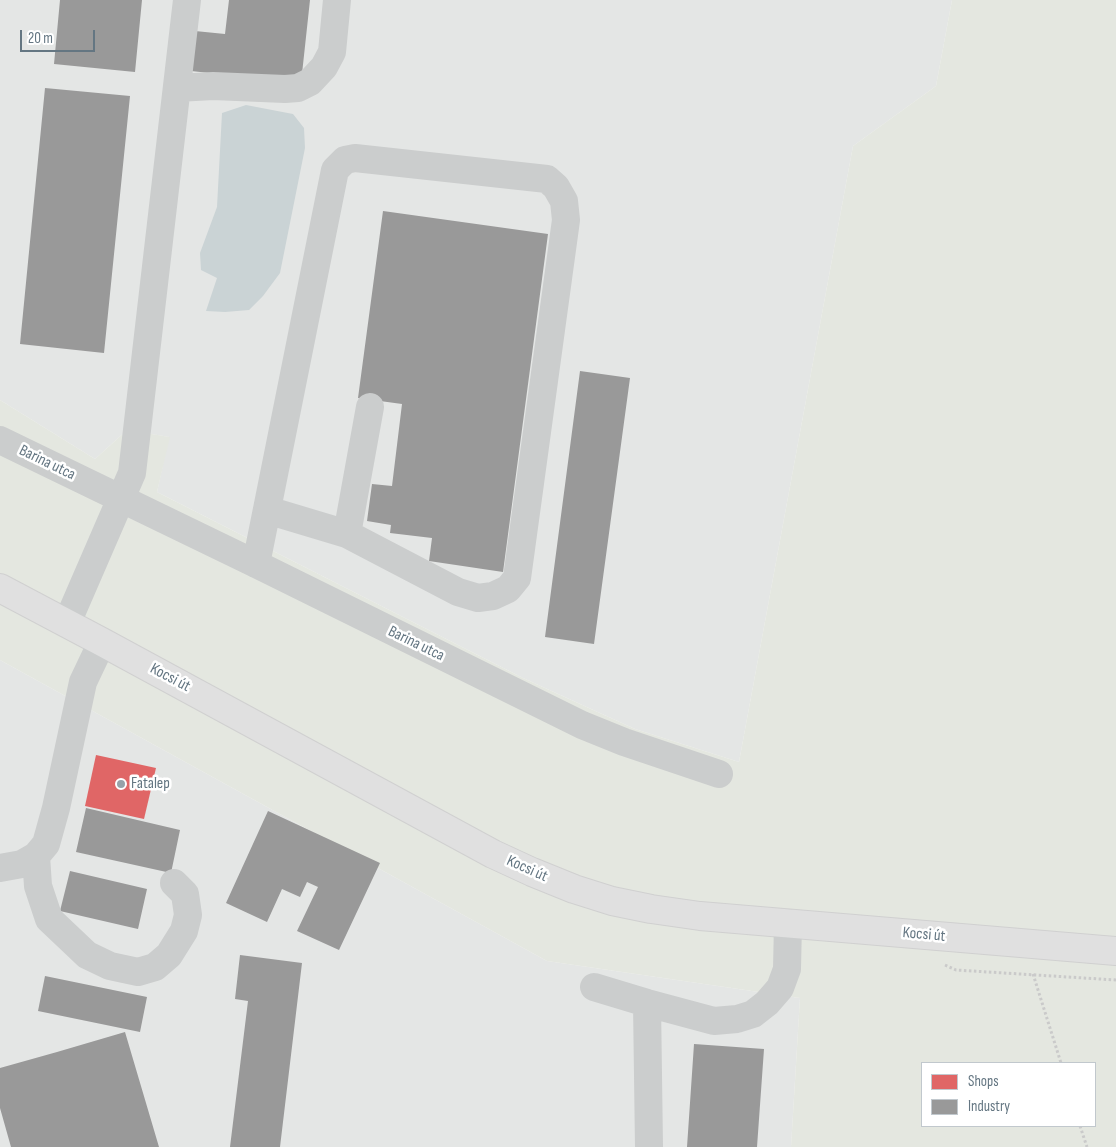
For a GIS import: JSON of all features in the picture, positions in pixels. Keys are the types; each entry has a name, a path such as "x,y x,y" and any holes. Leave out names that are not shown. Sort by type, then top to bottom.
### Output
{"main road":[{"name":"Kocsi út","path":"0,588 493,854 574,889 612,901 700,916 1116,951"}],"street":[{"path":"67,623 132,473 187,0"},
{"path":"177,88 213,86 285,90 298,88 310,82 324,67 332,52 337,0"},
{"path":"256,564 336,170 345,160 356,158 547,179 556,187 564,201 566,220 517,578 508,589 493,596 478,598 458,592 346,534 267,510"},
{"path":"346,534 370,407"},
{"name":"Barina utca","path":"0,440 582,725 624,742 718,774"},
{"path":"0,868 22,864 36,856 46,844 56,808 83,682 102,642"},
{"path":"36,856 38,886 49,920 87,956 110,966 138,972 155,967 169,955 184,931 188,914 184,894 174,883"},
{"path":"594,986 646,1003 714,1021 737,1019 753,1014 767,1003 780,988 788,969 788,923"},
{"path":"646,1003 649,1147"}],"path":[{"path":"1033,974 1061,1062"},
{"path":"1080,1127 1087,1147"}],"shaded area":[{"path":"0,0 952,0 936,86 853,146 739,762 635,729 523,678 157,492 169,437 127,430 95,459 0,400"},
{"path":"952,0 1116,0 1116,1147 791,1147 800,998 547,961 0,660 0,400 95,459 127,430 170,437 157,492 523,678 635,729 739,762 853,146 936,86"},
{"path":"246,105 293,114 304,128 305,148 280,273 263,296 249,310 206,311 217,278 201,270 200,253 217,207 222,113"},
{"path":"0,660 547,961 800,998 791,1147 0,1147"}],"building: Shops":[{"path":"96,755 156,768 144,819 85,806"}],"building: Industry":[{"path":"60,0 142,0 135,72 54,64"},
{"path":"229,0 310,0 301,83 191,71 195,31 225,34"},
{"path":"45,88 130,96 104,353 20,344"},
{"path":"383,211 548,234 503,572 429,561 432,538 390,533 391,525 367,521 372,484 392,486 402,404 358,398"},
{"path":"580,371 630,378 594,644 545,637"},
{"path":"86,808 180,830 171,873 76,852"},
{"path":"268,811 380,863 339,950 297,931 318,887 307,882 300,897 282,889 267,922 226,903"},
{"path":"70,871 147,889 138,929 60,911"},
{"path":"240,955 302,963 280,1147 230,1147 248,1001 235,999"},
{"path":"45,976 147,997 140,1032 38,1011"},
{"path":"125,1032 159,1147 11,1147 0,1108 0,1068"},
{"path":"694,1044 764,1049 757,1147 687,1147"}],"place":[{"name":"Fatalep","path":"121,784"}]}
